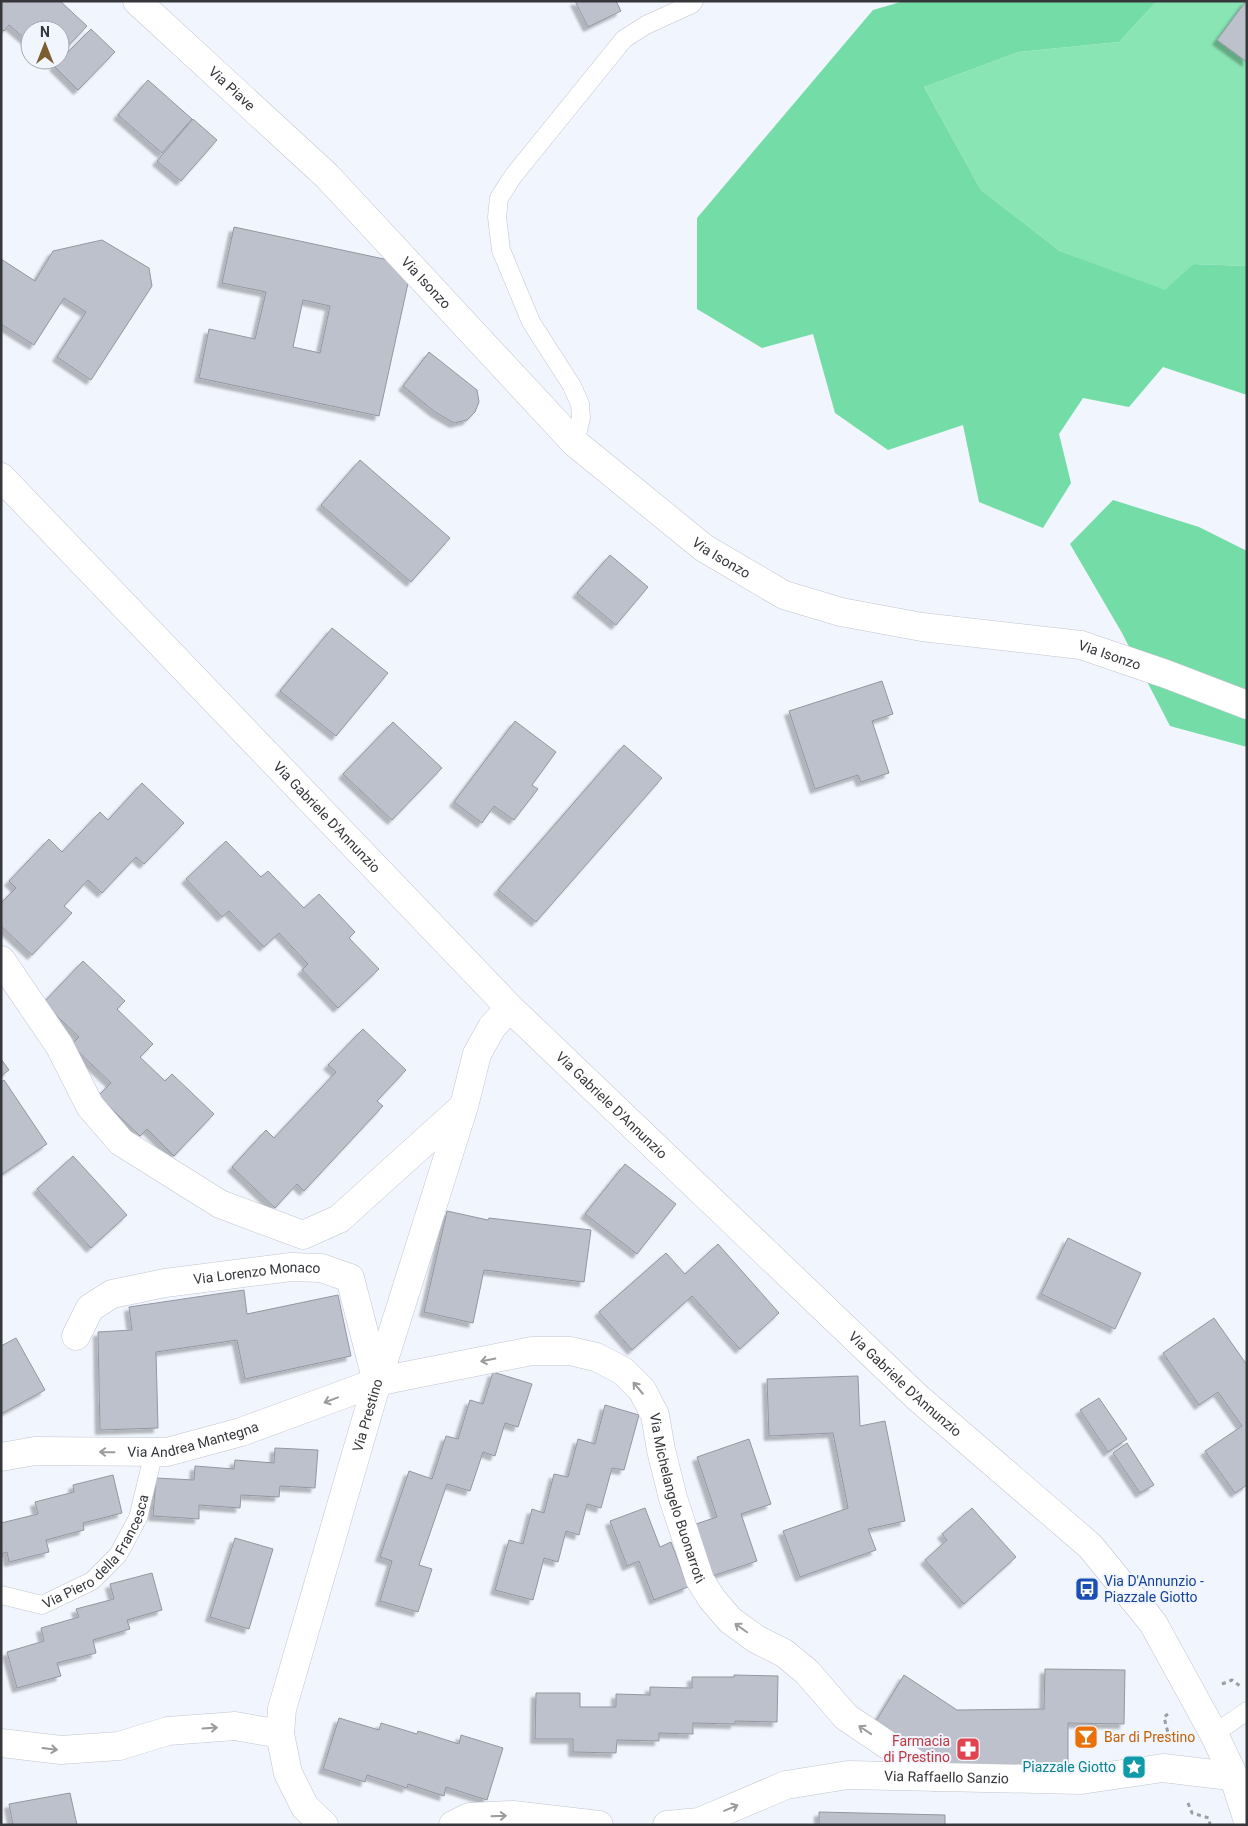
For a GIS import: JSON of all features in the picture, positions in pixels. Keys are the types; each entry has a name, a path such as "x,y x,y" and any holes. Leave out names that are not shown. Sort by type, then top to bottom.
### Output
{"street":[{"name":"Via Piave","path":"137,1 327,176"},
{"name":"Via Isonzo","path":"327,176 575,442 704,548 784,595 841,612 922,626 1081,645 1247,704"},
{"name":"Via Gabriele D'Annunzio","path":"1,477 510,1008 917,1397 1090,1546 1153,1623 1214,1734 1227,1774 1247,1818"},
{"path":"1,960 59,1045 90,1106 121,1142 220,1204 303,1235 339,1219 464,1106"},
{"name":"Via Prestino","path":"324,1825 305,1807 288,1773 280,1734 282,1709 377,1382 464,1106 477,1054 492,1028 510,1008"},
{"name":"Via Lorenzo Monaco","path":"76,1336 90,1308 112,1294 165,1283 291,1266 321,1268 350,1278 377,1382"},
{"name":"Via Michelangelo Buonarroti","path":"377,1382 532,1351 570,1351 596,1357 623,1371 642,1390 655,1415 661,1450 673,1498 700,1580 712,1599 730,1620 756,1639 784,1653 807,1672 846,1716 935,1777"},
{"name":"Via Andrea Mantegna","path":"1,1457 35,1451 167,1452 241,1432 377,1382"},
{"path":"1,1742 61,1750 119,1746 168,1731 236,1726 280,1734"},
{"name":"Via Raffaello Sanzio","path":"667,1825 699,1822 786,1785 848,1775 1081,1780 1163,1768 1227,1774"},
{"name":"Via Gabriele D'Annunzio","path":"1227,1774 1231,1825"},
{"path":"452,1825 469,1817 513,1815 599,1825"}],"lane":[{"path":"575,442 581,418 580,404 572,386 531,322 501,250 497,217 499,198 514,175 624,39 646,24 692,4 694,1"},
{"name":"Via Piero della Francesca","path":"1,1595 42,1605 92,1581 118,1555 138,1518 154,1452"},
{"path":"1214,1734 1247,1711"}],"path":[{"path":"1192,1813 1209,1818 1210,1825"}],"green space":[{"path":"904,1 1157,1 1119,42 1019,52 924,87 981,190 1060,251 1165,290 1193,264 1247,266 1247,395 1163,367 1129,407 1083,398 1059,434 1071,483 1043,528 979,502 963,425 888,450 835,413 813,334 762,348 697,309 697,218 873,10"},
{"path":"1157,1 1247,1 1247,266 1193,264 1165,291 1060,251 981,190 924,87 1019,52 1119,42"},
{"path":"1113,500 1199,527 1247,551 1247,747 1170,726 1122,633 1070,544"}],"building":[{"path":"1,1 60,1 87,26 70,44 70,20 20,20 20,34 9,25 4,31 1,28"},
{"path":"575,1 616,1 621,11 588,27"},
{"path":"1247,1 1247,62 1217,40"},
{"path":"91,29 115,52 78,90 58,70 70,70 70,50"},
{"path":"148,80 192,119 162,153 118,115"},
{"path":"193,119 217,140 181,181 157,161"},
{"path":"234,227 412,265 379,416 199,378 209,329 255,339 266,292 222,283","holes":["303,300 330,306 320,353 293,347"]},
{"path":"102,240 149,268 152,286 91,380 57,357 86,312 64,298 34,345 1,324 1,259 35,281 53,251"},
{"path":"429,352 477,390 479,402 475,412 467,420 454,423 435,412 403,386"},
{"path":"360,460 450,538 411,582 321,505"},
{"path":"610,555 648,587 616,625 577,593"},
{"path":"332,628 388,673 336,736 280,691"},
{"path":"882,681 893,714 872,721 889,773 861,782 858,775 815,789 789,711"},
{"path":"515,721 556,752 532,785 538,789 514,820 494,806 482,823 454,802"},
{"path":"393,722 442,768 392,820 343,774"},
{"path":"624,745 662,778 536,922 498,890"},
{"path":"142,783 184,823 144,864 136,857 102,893 88,880 64,906 72,913 32,955 1,926 1,903 16,888 9,881 49,839 62,852 100,812 108,820"},
{"path":"226,841 261,877 268,871 304,908 319,894 355,932 349,938 379,969 338,1008 302,970 308,964 279,933 264,947 229,911 222,917 186,879"},
{"path":"83,961 125,1001 117,1009 153,1044 140,1057 165,1081 172,1074 214,1114 174,1156 147,1129 140,1136 98,1096 111,1083 71,1045 79,1037 43,1003"},
{"path":"363,1029 406,1070 377,1101 383,1106 304,1191 297,1184 275,1208 232,1167 266,1130 274,1138 336,1072 328,1065"},
{"path":"1,1059 9,1070 1,1076"},
{"path":"4,1080 47,1144 1,1175 1,1082"},
{"path":"73,1156 127,1215 91,1248 37,1189"},
{"path":"625,1164 676,1204 637,1254 585,1214"},
{"path":"447,1211 488,1220 489,1218 591,1230 584,1282 484,1270 473,1323 424,1312"},
{"path":"1068,1238 1141,1273 1115,1329 1041,1294"},
{"path":"718,1244 779,1313 740,1349 692,1296 632,1350 599,1312 666,1253 685,1274"},
{"path":"244,1290 247,1314 338,1295 351,1356 245,1379 237,1340 156,1352 158,1428 100,1430 98,1332 132,1330 129,1307"},
{"path":"1214,1318 1247,1365 1247,1485 1235,1493 1205,1451 1242,1426 1218,1392 1199,1405 1163,1353"},
{"path":"16,1338 45,1390 1,1414 1,1346"},
{"path":"493,1372 532,1384 518,1427 505,1423 495,1456 483,1452 470,1491 447,1484 419,1565 432,1569 418,1612 380,1601 392,1561 380,1557 409,1471 432,1479 446,1436 458,1439 470,1400 483,1404"},
{"path":"858,1376 860,1426 885,1421 905,1521 868,1529 876,1550 800,1577 783,1531 848,1508 833,1433 769,1436 767,1379"},
{"path":"1099,1398 1127,1439 1108,1452 1080,1410"},
{"path":"605,1405 639,1415 624,1470 612,1468 601,1508 587,1504 579,1535 566,1531 558,1562 544,1558 533,1600 495,1590 509,1540 523,1544 532,1509 544,1513 554,1474 568,1477 578,1439 595,1444"},
{"path":"749,1439 771,1504 741,1514 757,1561 710,1577 693,1525 717,1517 697,1457"},
{"path":"1127,1443 1154,1485 1140,1493 1113,1453"},
{"path":"275,1448 318,1450 315,1488 280,1486 279,1497 241,1495 240,1508 199,1505 199,1519 153,1516 156,1478 194,1480 195,1466 234,1469 235,1460 274,1463"},
{"path":"113,1475 122,1513 83,1523 84,1530 46,1540 49,1552 9,1562 7,1552 1,1554 1,1523 38,1514 35,1502 74,1492 73,1485"},
{"path":"645,1508 660,1547 671,1542 688,1587 654,1600 639,1561 627,1566 610,1521"},
{"path":"972,1508 1016,1557 964,1604 925,1560 947,1540 942,1534"},
{"path":"235,1538 273,1549 249,1629 210,1617"},
{"path":"152,1573 162,1610 127,1620 130,1629 93,1640 96,1653 57,1663 61,1676 17,1688 7,1652 44,1641 41,1628 79,1617 76,1609 114,1599 110,1584"},
{"path":"1045,1669 1125,1670 1124,1724 1068,1723 1068,1768 941,1769 873,1726 904,1675 957,1710 1044,1709"},
{"path":"734,1675 778,1676 777,1722 693,1723 693,1734 659,1733 659,1741 617,1740 616,1753 573,1752 573,1739 535,1739 536,1693 580,1693 580,1707 616,1707 616,1694 650,1695 650,1687 692,1688 692,1677 734,1677"},
{"path":"339,1718 379,1730 381,1723 417,1734 418,1731 459,1744 461,1735 503,1748 487,1800 446,1787 444,1796 408,1784 407,1788 367,1775 365,1782 323,1769"},
{"path":"70,1793 77,1825 13,1825 9,1804"},
{"path":"819,1812 945,1815 945,1825 819,1825"}],"place":[{"name":"Via D'Annunzio - Piazzale Giotto","path":"1087,1589"},
{"name":"Bar di Prestino","path":"1086,1737"},
{"name":"Farmacia di Prestino","path":"968,1749"},
{"name":"Piazzale Giotto","path":"1134,1767"}]}
